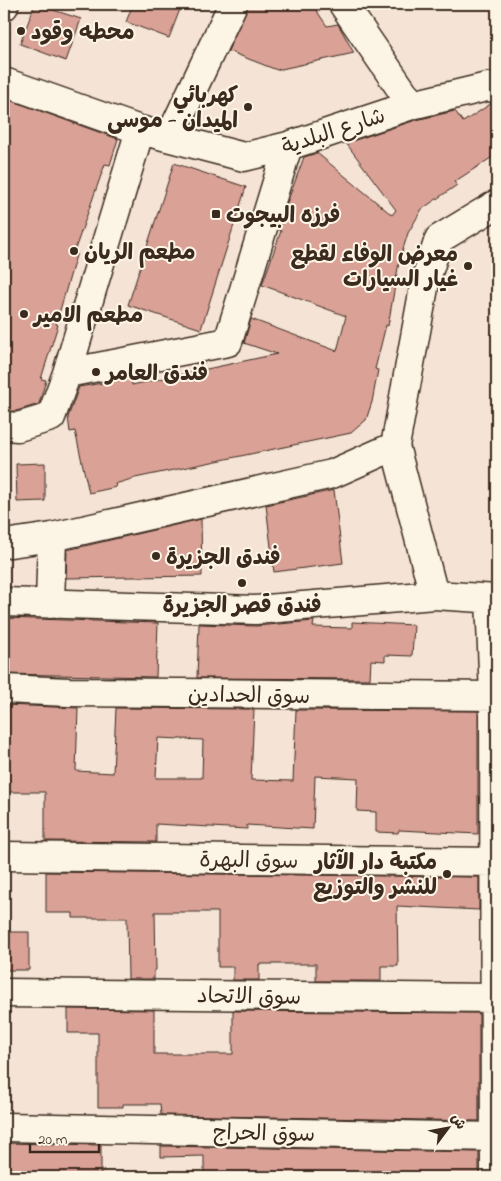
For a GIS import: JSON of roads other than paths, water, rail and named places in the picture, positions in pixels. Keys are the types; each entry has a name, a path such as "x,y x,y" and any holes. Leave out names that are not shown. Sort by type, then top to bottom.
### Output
{"street":[{"path":"170,137 233,4"},
{"path":"343,4 412,105"},
{"name":"شارع البلدية","path":"4,82 140,130 244,157 288,146 412,105 488,87 497,88"},
{"path":"4,426 18,427 51,416 67,373 140,130"},
{"path":"67,373 228,342 288,146"},
{"path":"434,595 395,446 425,282 439,239 497,204"},
{"path":"4,544 52,536 332,474 395,446"},
{"path":"50,604 52,536"},
{"path":"4,602 255,610 434,595 493,599 495,1177"},
{"name":"سوق الحدادين","path":"4,689 68,692 494,696"},
{"name":"سوق البهرة","path":"4,856 494,862"},
{"name":"سوق الاتحاد","path":"4,993 494,998"},
{"name":"سوق الحراج","path":"4,1127 495,1137"}],"place":[{"name":"محطه وقود","path":"21,31"},
{"name":"كهربائي الميدان - موسى","path":"248,107"},
{"name":"فرزه البيجوت","path":"216,214"},
{"name":"مطعم الريان","path":"74,251"},
{"name":"معرض الوفاء لقطع غيار السيارات","path":"468,266"},
{"name":"مطعم الامير","path":"24,314"},
{"name":"فندق العامر","path":"96,372"},
{"name":"فندق الجزيرة","path":"156,556"},
{"name":"فندق قصر الجزيرة","path":"242,583"},
{"name":"مكتبة دار الآثار للنشر والتوزيع","path":"447,874"}]}
